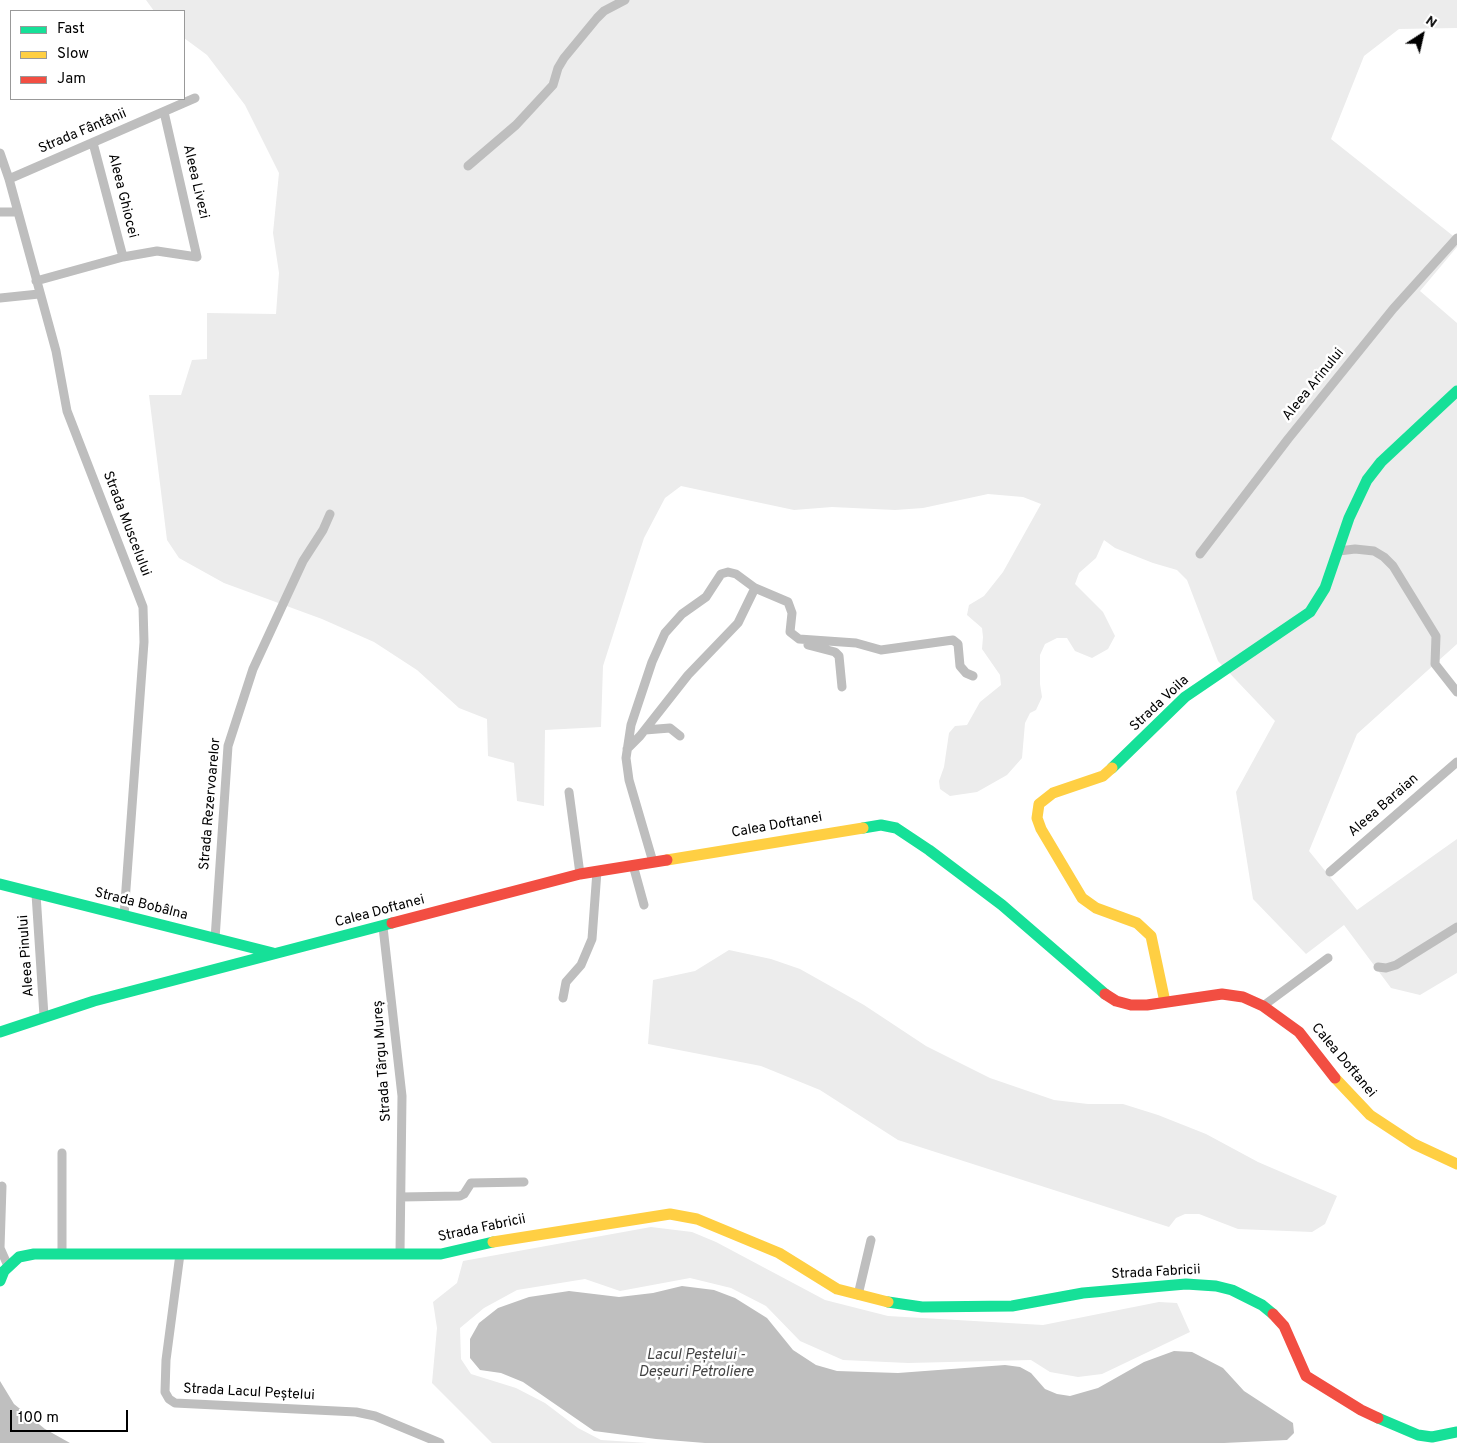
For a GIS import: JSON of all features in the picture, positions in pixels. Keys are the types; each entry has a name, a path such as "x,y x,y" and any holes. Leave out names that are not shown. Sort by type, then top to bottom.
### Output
{"main road":[{"name":"Strada Voila","path":"1165,1002 1151,936 1137,923 1096,908 1082,898 1049,845 1039,824 1037,810 1039,804 1048,796 1092,781 1112,769 1185,697 1285,631 1310,612 1321,596 1339,551 1354,505 1374,469 1457,391"},
{"name":"Calea Doftanei","path":"0,1032 94,1001 384,927 580,874 881,825 896,828 916,841 1002,905 1109,997 1131,1005 1222,994 1243,997 1263,1006 1299,1032 1344,1089 1370,1115 1414,1144 1457,1164"},
{"name":"Strada Bobâlna","path":"0,884 276,954"},
{"name":"Strada Fabricii","path":"8,1266 27,1255 62,1254 394,1256 400,1253 441,1254 515,1237 670,1214 697,1219 771,1249 829,1285 890,1303 922,1307 997,1306 1030,1304 1083,1293 1123,1289 1186,1284 1216,1286 1248,1298 1274,1315 1284,1326 1306,1376 1322,1388 1360,1410 1418,1435 1432,1437 1457,1432"},
{"path":"0,1281 8,1266"}],"street":[{"path":"468,166 516,125 553,85 558,68 564,58 597,18 604,11 625,0"},
{"name":"Strada Fântânii","path":"9,179 195,98"},
{"name":"Aleea Livezi","path":"122,257 157,251 197,257 164,112"},
{"name":"Aleea Ghiocei","path":"94,143 122,257"},
{"name":"Strada Muscelului","path":"0,152 56,351 67,411 143,607 144,642 124,916"},
{"path":"0,212 17,212"},
{"name":"Aleea Arinului","path":"1200,554 1288,439 1362,348 1457,238"},
{"path":"36,281 122,257"},
{"path":"0,298 39,294"},
{"name":"Strada Rezervoarelor","path":"215,939 228,746 253,669 304,561 323,530 330,514"},
{"path":"1339,551 1355,549 1374,551 1384,556 1393,566 1436,636 1435,664 1457,692"},
{"path":"653,862 628,780 627,749 631,725 652,662 673,623 706,597 721,574 728,572 736,574 755,588 788,602 792,613 790,632 808,646 835,652 840,656 842,687"},
{"path":"627,749 645,730 688,675 738,623 755,588"},
{"path":"799,639 856,643 880,650 953,640 958,644 960,666 966,673 973,676"},
{"path":"645,730 670,728 680,736"},
{"name":"Aleea Baraian","path":"1330,872 1457,762"},
{"path":"569,792 580,874"},
{"path":"633,864 644,905"},
{"path":"563,998 566,982 581,965 592,939 597,871"},
{"name":"Aleea Pinului","path":"36,894 44,1016"},
{"name":"Strada Târgu Mureș","path":"384,927 402,1096 400,1253"},
{"path":"1378,967 1386,968 1396,965 1457,927"},
{"path":"1263,1006 1328,958"},
{"path":"62,1153 62,1254"},
{"path":"401,1197 460,1196 464,1194 471,1183 524,1182"},
{"path":"2,1186 0,1248 8,1266"},
{"path":"858,1295 871,1240"},
{"name":"Strada Lacul Peștelui","path":"180,1254 166,1360 165,1392 169,1399 175,1403 356,1412 375,1416 440,1443"}],"shaded area":[{"path":"146,0 1457,0 1457,28 1399,29 1364,56 1331,139 1457,239 1457,247 1420,291 1457,323 1457,644 1357,734 1309,851 1357,910 1457,839 1457,973 1420,995 1391,988 1344,925 1306,954 1253,899 1236,792 1275,721 1218,661 1187,580 1177,570 1115,548 1104,540 1096,558 1079,573 1075,584 1103,612 1115,636 1108,649 1092,658 1075,651 1067,638 1057,638 1045,644 1040,655 1042,697 1036,710 1030,713 1025,723 1022,758 1007,775 977,792 950,796 940,789 939,781 944,767 949,733 955,726 967,725 980,702 1001,685 1000,675 982,649 982,628 967,615 969,605 984,596 1003,572 1041,504 1023,497 988,494 923,508 895,510 832,507 794,510 681,486 665,498 644,538 603,666 601,727 545,730 544,806 517,801 514,763 488,756 487,719 459,708 417,670 374,642 322,619 224,583 179,558 167,540 149,395 181,395 192,360 207,359 207,313 276,314 279,273 273,233 279,173 245,105 207,55 185,39 185,10 153,10"},
{"path":"729,950 771,959 800,969 864,1005 926,1046 990,1078 1054,1100 1088,1104 1123,1104 1158,1115 1206,1134 1258,1162 1337,1196 1325,1224 1312,1232 1238,1229 1199,1214 1185,1214 1176,1218 1169,1227 898,1140 820,1090 761,1066 648,1044 653,980 695,971"},
{"path":"651,1227 692,1232 716,1242 825,1300 888,1316 1043,1325 1159,1302 1177,1303 1190,1332 1102,1374 1078,1377 1050,1372 1031,1360 908,1363 843,1360 800,1341 766,1306 731,1288 690,1278 620,1291 585,1279 517,1290 484,1308 460,1328 461,1359 471,1374 516,1388 545,1403 578,1428 601,1440 648,1443 492,1443 432,1383 437,1328 433,1302 457,1283 463,1261"}],"water":[{"name":"Lacul Peștelui - Deșeuri Petroliere","path":"682,1286 714,1290 735,1298 767,1318 793,1350 816,1365 837,1371 898,1373 1005,1365 1020,1367 1031,1373 1045,1389 1057,1394 1070,1396 1098,1388 1144,1362 1174,1351 1192,1352 1223,1368 1244,1391 1293,1423 1294,1433 1287,1440 1224,1443 705,1443 656,1439 594,1431 523,1382 501,1373 480,1370 470,1358 470,1339 479,1323 498,1308 529,1297 569,1291 619,1297 653,1293"},
{"path":"0,1381 14,1404 45,1429 70,1443 0,1443"}],"traffic: fast":[{"path":"1112,768 1185,697 1310,612 1325,588 1349,518 1367,480 1381,462 1457,391"},
{"path":"863,828 881,825 896,828 929,850 1002,905 1105,994"},
{"path":"0,884 273,953"},
{"path":"0,1032 94,1001 392,923"},
{"path":"0,1281 4,1271 19,1257 34,1254 441,1254 493,1242"},
{"path":"888,1302 922,1307 1012,1306 1083,1293 1186,1284 1216,1286 1232,1290 1262,1305 1273,1314"},
{"path":"1378,1418 1418,1435 1432,1437 1457,1432"}],"traffic: slow":[{"path":"1112,768 1103,776 1053,793 1039,804 1037,818 1041,829 1082,898 1096,908 1137,923 1151,936 1165,1002"},
{"path":"667,860 863,828"},
{"path":"1335,1078 1370,1115 1414,1144 1457,1164"},
{"path":"493,1242 670,1214 697,1219 779,1253 837,1289 888,1302"}],"traffic: jam":[{"path":"392,923 580,874 667,860"},
{"path":"1105,994 1116,1001 1131,1005 1147,1005 1222,994 1243,997 1263,1006 1299,1032 1335,1078"},
{"path":"1273,1314 1284,1326 1306,1376 1361,1410 1378,1418"}]}
